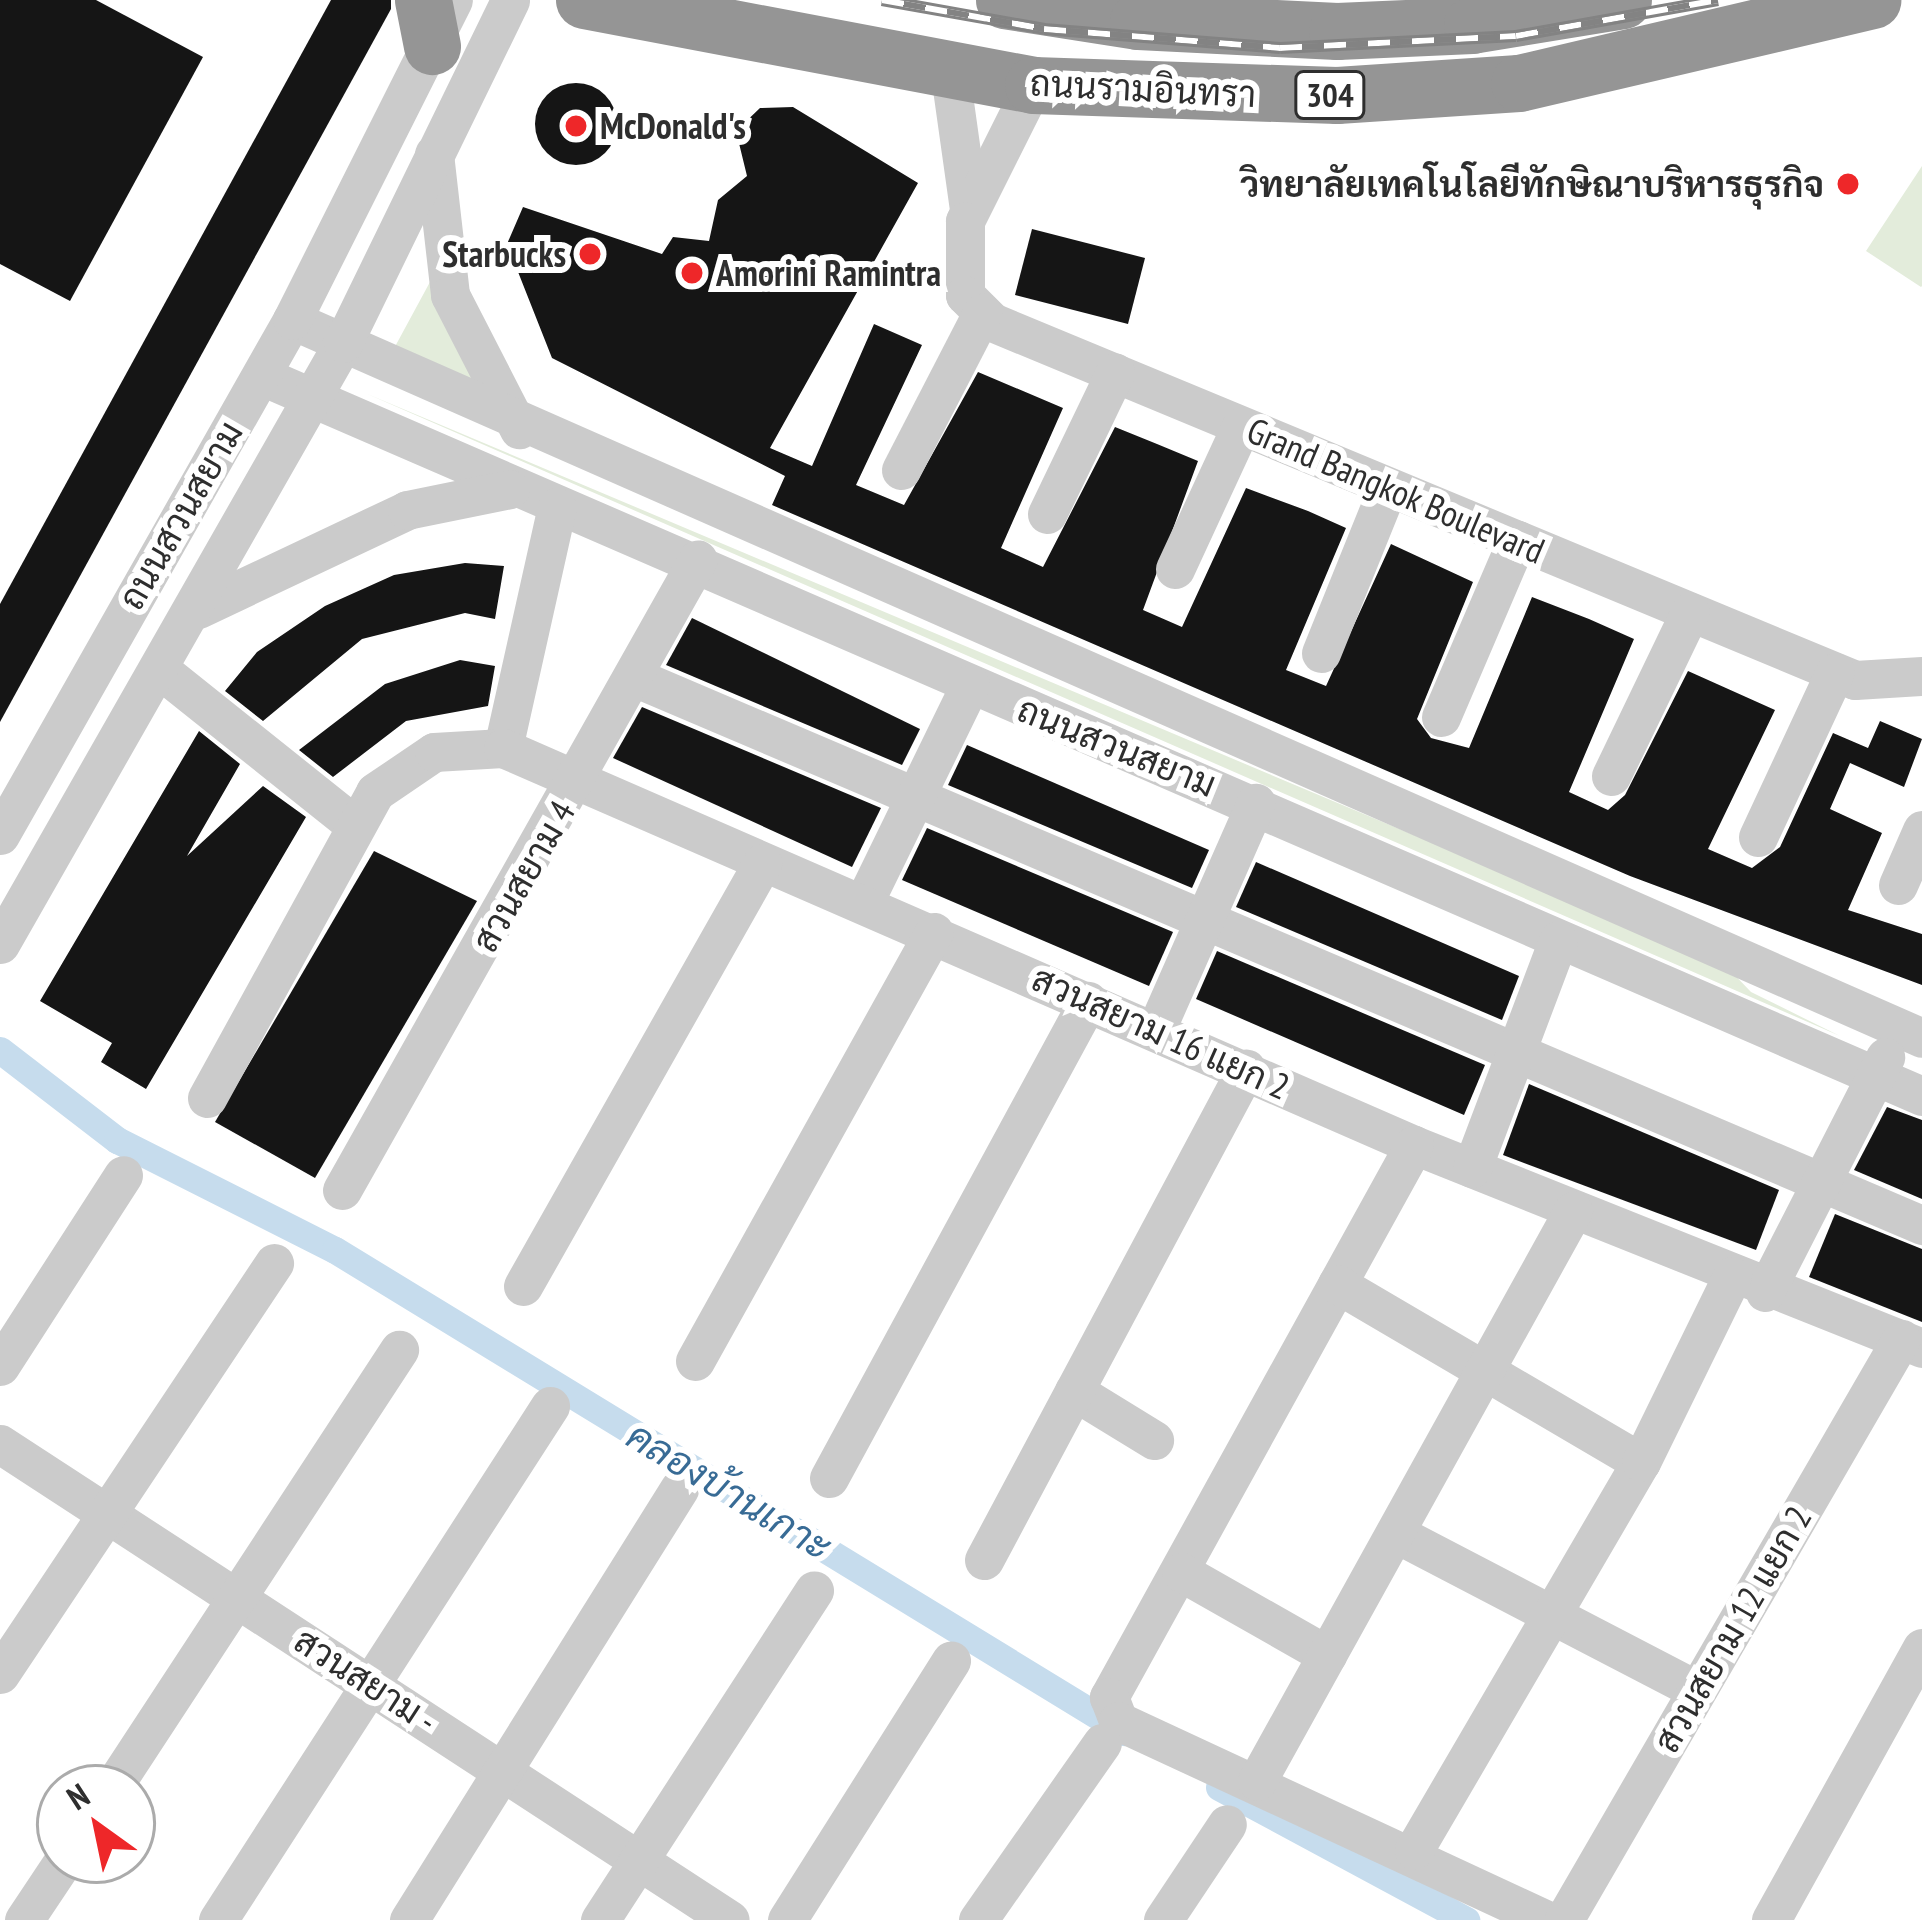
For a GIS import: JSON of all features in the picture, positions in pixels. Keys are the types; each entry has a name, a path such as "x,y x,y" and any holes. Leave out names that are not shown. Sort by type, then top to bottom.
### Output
{"highway":[{"name":"ถนนรามอินทรา","path":"584,0 651,9 952,97 1019,107 1438,91 1617,65 1704,38 1872,0"},
{"name":"ถนนรามอินทรา","path":"769,0 1114,60 1330,68 1486,41 1623,0"},
{"name":"ถนนรามอินทรา","path":"1004,0 1209,28 1486,41 1704,38"}],"street":[{"name":"ถนนสวนสยาม","path":"0,944 163,671 343,343 510,0"},
{"name":"ถนนสวนสยาม","path":"0,835 292,320 436,15"},
{"path":"952,97 969,209"},
{"path":"901,470 982,313 965,295 960,262 969,209 1019,107"},
{"path":"434,154 451,295 519,429"},
{"name":"Grand Bangkok Boulevard","path":"982,313 1115,374 1834,672 1922,676"},
{"path":"292,320 343,343"},
{"name":"ถนนสวนสยาม","path":"343,343 519,429 1910,1032"},
{"path":"1047,514 1115,374"},
{"path":"262,376 311,401"},
{"name":"ถนนสวนสยาม","path":"311,401 510,489 698,559 970,685 1256,803 1558,940 1922,1096"},
{"path":"1175,568 1241,426"},
{"path":"1321,653 1388,487"},
{"path":"196,610 407,510 510,489"},
{"path":"503,748 557,507"},
{"path":"1441,717 1517,540"},
{"name":"สวนสยาม 4","path":"342,1190 578,781 698,559"},
{"path":"1611,776 1690,612"},
{"path":"163,671 352,823 208,1099"},
{"path":"1758,836 1834,672"},
{"path":"634,677 914,802 1922,1225"},
{"path":"864,902 970,685"},
{"name":"สวนสยาม 16 แยก 2","path":"352,823 400,769 470,744 503,748 762,863 1157,1027 1414,1145 1748,1284 1912,1343"},
{"path":"1157,1027 1256,803"},
{"path":"1898,885 1922,830"},
{"path":"523,1286 762,863"},
{"path":"695,1360 934,932"},
{"path":"1472,1168 1558,940"},
{"path":"829,1478 1088,1001"},
{"path":"1414,1850 1748,1284 1820,1183 1876,1079 1910,1032"},
{"path":"984,1560 1246,1069"},
{"path":"1414,1145 1109,1697 1118,1721 1414,1850 1547,1920"},
{"path":"0,1366 123,1175"},
{"path":"1257,1781 1573,1211"},
{"path":"0,1674 274,1263"},
{"path":"1337,1284 1641,1462"},
{"name":"สวนสยาม 12 แยก 2","path":"1564,1920 1697,1690 1912,1343"},
{"path":"128,1764 399,1350"},
{"path":"1074,1391 1154,1440"},
{"path":"218,1920 550,1406"},
{"name":"สวนสยาม -","path":"0,1444 371,1681 730,1920"},
{"path":"410,1920 508,1774 680,1489"},
{"path":"1395,1534 1554,1612 1697,1690"},
{"path":"1181,1572 1327,1655"},
{"path":"600,1920 814,1590"},
{"path":"1771,1920 1922,1648"},
{"path":"787,1920 951,1661"},
{"path":"978,1920 1102,1743"},
{"path":"1163,1920 1227,1824"},
{"path":"24,1920 48,1884"}],"green space":[{"path":"1922,166 1922,286 1921,287 1866,251"},
{"path":"437,269 454,334 478,393 391,354"},
{"path":"365,393 1727,967 1751,992 1840,1036"}],"building":[{"path":"0,0 96,0 203,57 70,301 0,264"},
{"path":"331,0 391,0 391,9 0,722 0,604"},
{"name":"McDonald's","path":"576,83 605,95 617,124 605,153 576,165 547,153 535,124 547,95"},
{"path":"793,107 918,183 770,448 812,466 874,324 922,345 856,485 904,505 978,372 1063,408 1001,548 1043,567 1115,427 1198,461 1143,610 1182,627 1246,488 1308,511 1346,528 1286,670 1326,686 1391,544 1473,582 1417,719 1431,738 1469,748 1532,597 1589,619 1634,639 1569,792 1608,810 1625,795 1688,671 1775,710 1708,849 1752,868 1780,847 1833,733 1868,748 1880,721 1922,739 1904,787 1850,763 1830,809 1882,833 1848,910 1922,934 1922,985 1630,876 772,505 785,476 552,358 507,244 523,207 662,254 673,237 709,241 718,200 747,176 736,131 760,108"},
{"path":"1032,229 1145,258 1128,324 1015,295"},
{"path":"465,563 504,566 495,619 465,613 362,639 263,721 225,691 257,652 325,606 394,575"},
{"path":"692,618 920,729 902,765 666,665"},
{"path":"460,660 495,666 488,706 406,721 333,777 299,750 385,684"},
{"path":"642,707 881,808 852,867 613,758"},
{"path":"199,731 240,764 187,856 263,786 306,817 146,1089 101,1062 112,1043 40,1001"},
{"path":"967,745 1209,850 1192,888 948,785"},
{"path":"927,828 1173,932 1149,986 902,880"},
{"path":"374,851 477,901 315,1178 215,1122"},
{"path":"1256,862 1519,976 1502,1020 1236,907"},
{"path":"1217,951 1485,1065 1464,1115 1196,999"},
{"path":"1529,1084 1779,1190 1756,1250 1503,1155"},
{"path":"1887,1107 1922,1120 1922,1199 1854,1170"},
{"path":"1835,1214 1922,1249 1922,1322 1809,1277"}],"waterway":[{"name":"คลองบ้านเกาะ","path":"0,1050 117,1140 335,1250 1124,1732"},
{"name":"คลองบ้านเกาะ","path":"1219,1787 1466,1920"}],"railway":[{"path":"882,0 1044,29 1280,48 1516,36 1718,0"}],"place":[{"name":"McDonald's","path":"576,126"},
{"name":"วิทยาลัยเทคโนโลยีทักษิณาบริหารธุรกิจ","path":"1848,184"},
{"name":"Starbucks","path":"590,254"},
{"name":"Amorini Ramintra","path":"692,273"}]}
